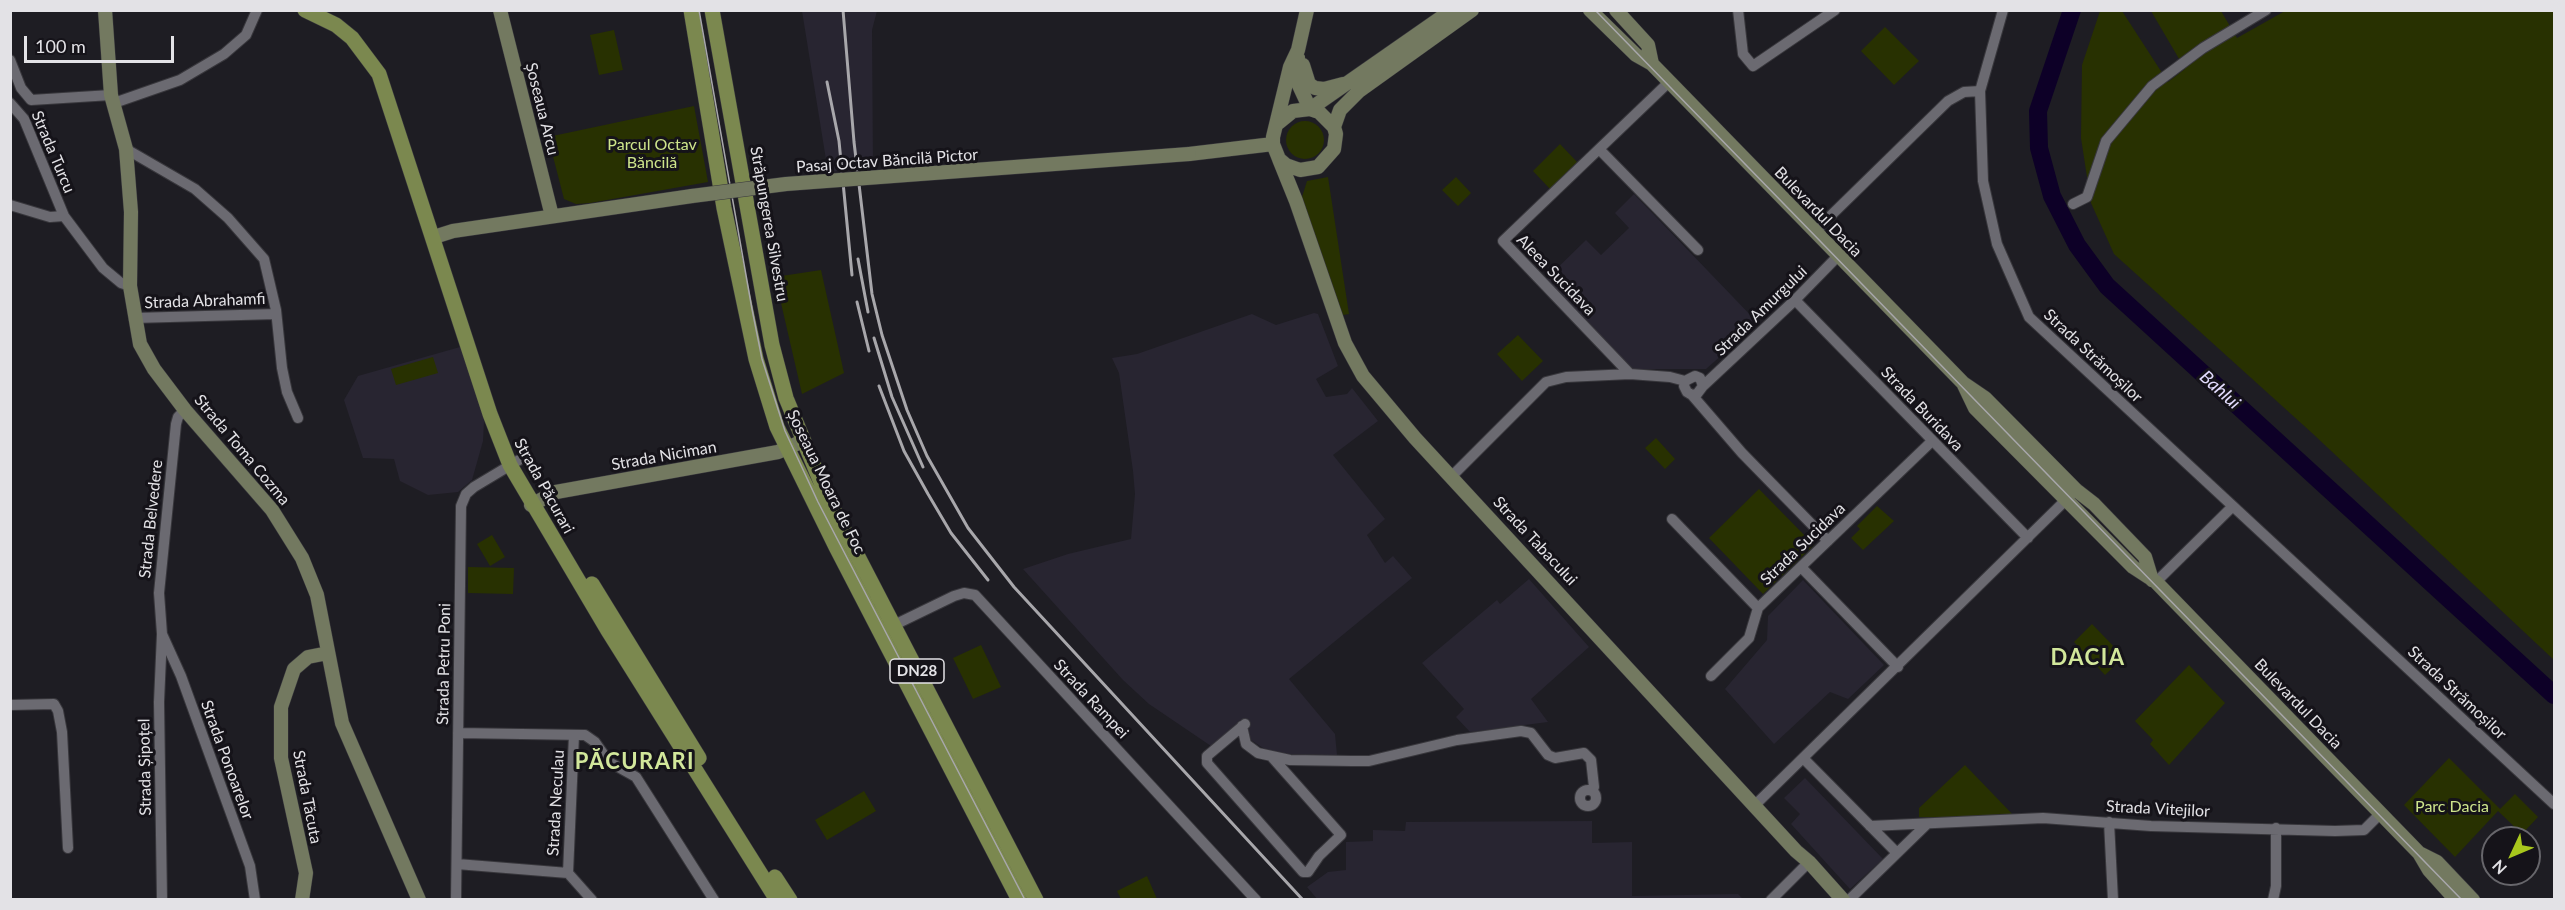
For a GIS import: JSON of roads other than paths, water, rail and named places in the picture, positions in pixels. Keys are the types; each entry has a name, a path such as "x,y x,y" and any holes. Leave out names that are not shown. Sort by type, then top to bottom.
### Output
{"main road":[{"name":"Strada Păcurari","path":"305,10 336,25 352,38 379,74 438,236 514,463 720,812 777,900"},
{"name":"Strada Păcurari","path":"325,10 353,27 373,48 387,70 438,236"},
{"name":"Șoseaua Moara de Foc","path":"691,10 724,208 756,359 786,448 1036,900"},
{"name":"Străpungerea Silvestru","path":"712,10 772,345 786,398 803,441"},
{"name":"Șoseaua Moara de Foc","path":"803,441 887,629 1020,900"},
{"name":"Strada Păcurari","path":"536,502 790,900"}],"street":[{"name":"Strada Toma Cozma","path":"105,10 112,99 126,149 131,212 130,286 140,344 147,358 185,410 283,525 302,558 317,595 342,723 419,900"},
{"path":"12,104 26,97 37,101 112,99 180,80 224,54 246,35 257,10"},
{"name":"Șoseaua Arcu","path":"500,10 552,216"},
{"path":"1307,10 1298,50 1298,81 1310,109 1325,116 1334,127"},
{"path":"1277,124 1293,111 1310,109 1352,82 1452,10"},
{"path":"1298,50 1290,67 1273,144 1279,159 1292,168 1308,170 1317,167 1330,156 1336,142 1334,127 1340,110 1359,91 1472,10"},
{"path":"1590,10 1636,55 1652,64"},
{"path":"1616,10 1648,45 1652,64"},
{"path":"1738,10 1743,54 1753,66 1835,10"},
{"name":"Strada Strămoșilor","path":"2002,10 1980,91 1983,181 1997,244 2029,317 2554,804"},
{"path":"2073,204 2086,197 2106,141 2152,86 2203,48 2266,10"},
{"path":"1303,27 1303,68 1309,84 1324,89 1352,82"},
{"path":"10,60 26,97"},
{"name":"Bulevardul Dacia","path":"1652,64 1963,383 1985,398 2076,490 2094,504 2145,557 2154,581"},
{"name":"Aleea Sucidava","path":"1630,374 1503,241 1669,82"},
{"path":"1814,232 1948,101 1964,92 1980,91"},
{"name":"Strada Turcu","path":"12,104 28,126 64,216 103,268 121,283 130,286"},
{"name":"Pasaj Octav Băncilă Pictor","path":"438,236 552,216 764,186 1189,154 1273,144"},
{"path":"126,149 195,189 254,245 267,264 282,368 298,418"},
{"path":"1599,149 1698,250"},
{"name":"Strada Tabacului","path":"1279,159 1291,194 1296,201 1345,343 1358,368 1377,395 1754,806 1844,900"},
{"path":"1296,201 1298,186 1308,170"},
{"path":"10,205 50,218 64,216"},
{"name":"Strada Amurgului","path":"1692,395 1697,394 1838,256"},
{"name":"Strada Buridava","path":"1795,300 1931,442 2028,538"},
{"name":"Strada Abrahamfi","path":"134,318 276,314"},
{"path":"1452,476 1546,382 1566,376 1630,374 1670,377 1685,381 1695,376 1700,378 1703,386"},
{"path":"1685,381 1684,387 1742,453 1828,541"},
{"name":"Bulevardul Dacia","path":"1963,383 1975,408 2066,501 2133,567 2154,581 2420,853 2436,862 2473,900"},
{"name":"Strada Belvedere","path":"162,634 159,593 162,543 176,424 178,417 185,410"},
{"name":"Strada Niciman","path":"536,502 556,492 709,465 786,448 803,441"},
{"name":"Strada Sucidava","path":"1672,519 1758,608 1931,442"},
{"name":"Strada Petru Poni","path":"456,900 460,506 466,494 474,487 514,463"},
{"path":"1754,806 2076,490"},
{"path":"2154,581 2232,507"},
{"path":"1801,567 1898,667"},
{"name":"Strada Rampei","path":"887,629 964,593 975,595 1256,900"},
{"path":"1711,676 1749,638 1758,608"},
{"name":"Strada Ponoarelor","path":"162,634 181,676 250,866 255,900"},
{"name":"Strada Șipoțel","path":"162,634 160,681 162,900"},
{"name":"Strada Tăcuta","path":"302,900 306,873 281,758 281,707 294,669 308,657 328,654"},
{"path":"160,681 181,676"},
{"path":"10,705 54,704 61,725 68,848"},
{"path":"1271,756 1341,835 1319,856 1308,872 1303,872 1207,763 1207,756 1243,725 1246,744 1258,753 1290,760 1369,760 1457,740 1521,731 1531,733 1548,755 1555,758 1584,753 1591,759 1594,787 1592,791"},
{"path":"458,733 585,735 596,742 609,762 636,777 714,900"},
{"name":"Strada Neculau","path":"568,873 574,735"},
{"path":"1803,758 1897,853"},
{"name":"Strada Vitejilor","path":"1870,826 2043,818 2364,830 2381,813"},
{"path":"2109,822 2113,900"},
{"path":"1849,900 1928,824"},
{"path":"2273,900 2276,886 2276,828"},
{"name":"Bulevardul Dacia","path":"2420,853 2429,870 2457,900"},
{"path":"1771,900 1809,862"},
{"name":"Strada Neculau","path":"457,864 568,873 592,900"}],"waterway":[{"name":"Bahlui","path":"2072,10 2038,111 2039,148 2052,196 2077,245 2107,286 2554,695"}],"tram line":[{"path":"699,10 762,359 785,431 818,502 1025,900"},
{"path":"1595,10 2462,900"}],"railway":[{"path":"843,10 854,142 872,294 882,335 907,410 927,456 968,528 1014,587 1303,900"},
{"path":"827,82 839,141 852,275"},
{"path":"858,259 868,312"},
{"path":"857,302 869,351"},
{"path":"874,338 892,397 923,467"},
{"path":"879,386 904,451 928,494 951,533 988,580"}],"district":[{"name":"DACIA","path":"2088,658"},
{"name":"PĂCURARI","path":"635,762"}],"park label":[{"name":"Parcul Octav Băncilă","path":"652,154"},
{"name":"Parc Dacia","path":"2452,807"}]}
